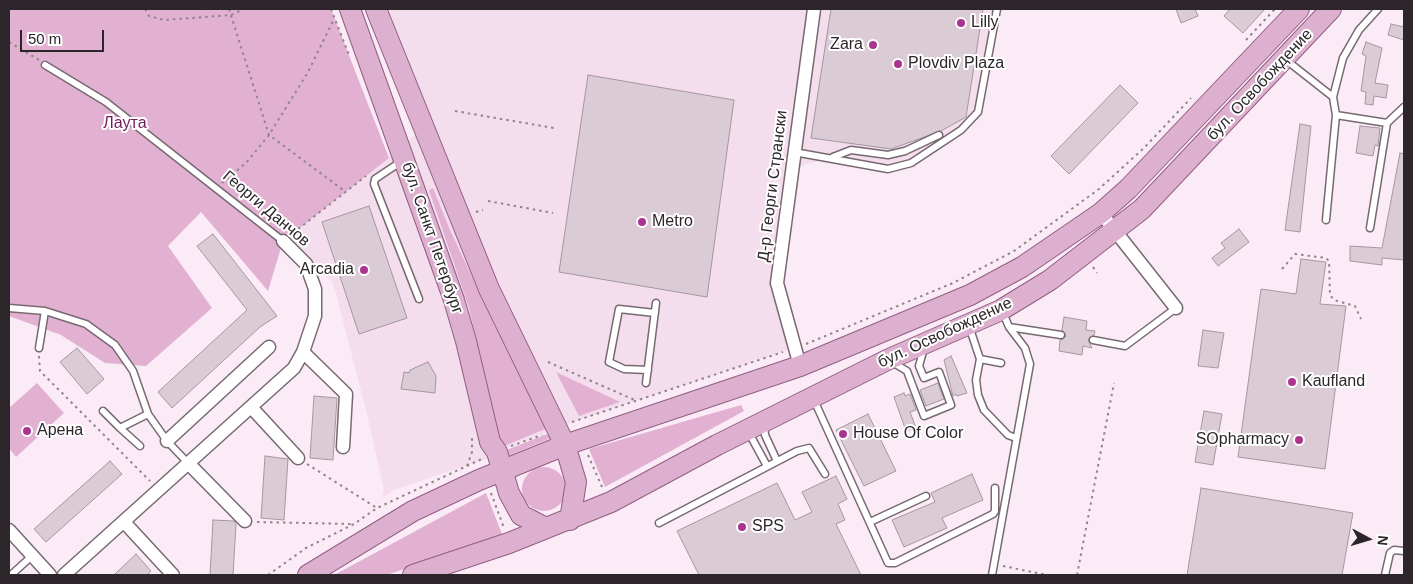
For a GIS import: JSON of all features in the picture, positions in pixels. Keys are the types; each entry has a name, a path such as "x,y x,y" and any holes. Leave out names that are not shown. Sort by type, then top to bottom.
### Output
{"main road":[{"name":"бул. Санкт Петербург","path":"376,9 489,289 565,444 576,482 570,520"},
{"name":"бул. Освобождение","path":"502,471 565,444 797,357 970,295 1022,267 1101,213 1128,189 1299,9"},
{"name":"бул. Освобождение","path":"546,528 570,520 610,502 746,430 886,360 968,325 1005,318 1050,280 1116,232 1142,209 1331,9"},
{"name":"бул. Санкт Петербург","path":"341,14 405,159 464,332 490,442 497,452 514,505 522,514 546,528"},
{"path":"308,575 413,511 502,471"},
{"path":"412,575 447,566 546,528"}],"street":[{"name":"Д-р Георги Странски","path":"797,357 777,283 793,151 814,9"},
{"path":"1101,213 1176,308"},
{"name":"Георги Данчов","path":"64,575 294,368 303,352 315,316 315,289 306,264 283,241"},
{"path":"167,441 269,347"},
{"path":"303,352 346,394 343,447"},
{"path":"251,407 298,458"},
{"path":"188,464 245,521"},
{"path":"124,522 172,575"},
{"path":"9,530 50,575"}],"lane":[{"path":"793,151 888,169 911,163 961,130 978,112 997,9"},
{"path":"1326,220 1336,115 1333,97 1343,58 1359,30 1378,9"},
{"path":"1285,59 1300,73 1333,97"},
{"name":"Георги Данчов","path":"45,64 106,102 217,187 283,241"},
{"path":"1370,228 1387,123 1404,107"},
{"path":"1336,115 1387,123"},
{"path":"832,157 851,150 888,156 905,151 939,134"},
{"path":"405,159 375,179 374,184 419,299"},
{"path":"646,383 656,303"},
{"path":"9,308 44,311 86,324 115,345 134,371 148,414 167,441 188,464"},
{"path":"1093,340 1125,346 1176,308"},
{"path":"648,370 624,369 608,362 619,309 655,313"},
{"path":"39,348 44,311"},
{"path":"1005,318 1061,335"},
{"path":"992,575 1030,364 1025,348 1005,318"},
{"path":"968,325 980,359 976,380 978,394 984,410 1008,435 1016,438"},
{"path":"886,360 907,371 924,416 952,405 939,372 924,378 919,366 926,343"},
{"path":"980,359 1001,362"},
{"path":"813,397 888,562 895,563 993,514 995,511 994,488"},
{"path":"104,411 140,446"},
{"path":"120,428 148,414"},
{"path":"765,421 765,435 777,461"},
{"path":"746,430 754,439 768,466"},
{"path":"659,523 797,450 809,448 825,474"},
{"path":"870,522 926,496"},
{"path":"1385,575 1390,553 1394,550 1404,551"},
{"path":"11,575 32,555"}],"path":[{"path":"144,9 149,16 164,20 232,15 244,9"},
{"path":"229,9 269,135 346,192"},
{"path":"330,9 341,14"},
{"path":"1242,45 1275,9"},
{"path":"341,14 351,62"},
{"path":"217,187 246,163 269,135 341,14"},
{"path":"9,42 45,64"},
{"path":"569,423 637,401 797,357 953,283 1014,251 1100,189 1145,147 1197,92"},
{"path":"455,111 554,128"},
{"path":"283,241 368,175"},
{"path":"488,201 554,214"},
{"path":"476,212 483,210"},
{"path":"1282,269 1295,254 1326,258 1329,261 1330,294 1334,300 1355,306 1361,319"},
{"path":"39,348 40,371 159,490"},
{"path":"548,362 637,401"},
{"path":"1077,575 1114,384"},
{"path":"503,450 547,432"},
{"path":"466,466 472,452 472,437"},
{"path":"587,452 602,487"},
{"path":"298,458 377,508"},
{"path":"268,575 306,548 354,524 377,508 473,463"},
{"path":"491,493 506,533"},
{"path":"245,521 354,524"},
{"path":"994,565 1047,575"}],"shaded area":[{"path":"385,9 997,9 978,112 961,130 911,163 888,169 819,161 806,164 791,172 777,283 794,348 575,421 497,452 494,458 473,463 394,490 382,498 384,490 367,414 333,282 283,241 389,158 432,120"}],"green space":[{"name":"Лаута","path":"9,9 331,9 389,158 283,241 268,291 201,212 168,246 212,308 146,366 105,363 61,335 9,316"},
{"path":"433,188 450,230 496,328 550,427 502,447 469,308 429,190"},
{"path":"556,372 620,402 579,416"},
{"name":"Арена","path":"37,383 64,413 16,457 9,448 9,408"},
{"path":"741,405 744,411 605,487 589,449"},
{"path":"547,434 551,438 508,456 504,451"},
{"path":"540,467 548,467 560,473 566,489 560,505 548,511 540,511 528,505 522,493 522,485 528,473"},
{"path":"486,493 502,534 387,575 334,575"}],"building":[{"name":"Plovdiv Plaza","path":"831,9 983,9 966,117 941,131 891,149 811,138"},
{"path":"1176,9 1195,9 1198,16 1181,23"},
{"path":"1230,9 1265,9 1243,33 1224,16"},
{"path":"1391,24 1404,27 1404,40 1388,35"},
{"path":"1366,42 1382,48 1375,83 1388,85 1386,98 1374,96 1373,105 1365,104 1366,92 1361,91 1366,56 1362,54"},
{"name":"Metro","path":"588,75 734,100 707,297 559,272"},
{"path":"1120,85 1138,103 1069,174 1051,156"},
{"path":"1300,124 1311,126 1300,232 1285,230"},
{"path":"1360,126 1380,128 1378,146 1375,145 1373,156 1356,153"},
{"path":"1400,153 1404,154 1404,260 1382,258 1382,265 1350,261 1350,246 1382,248"},
{"name":"Arcadia","path":"369,206 407,318 359,334 322,222"},
{"path":"1239,229 1249,242 1218,266 1212,258 1225,248 1221,243"},
{"path":"213,234 277,316 260,327 172,408 158,392 247,310 197,246"},
{"name":"Kaufland","path":"1301,259 1326,262 1320,304 1346,306 1325,469 1238,457 1261,289 1296,294"},
{"path":"1064,317 1087,321 1086,330 1095,331 1094,335 1088,340 1092,348 1083,346 1082,355 1059,351 1060,340 1066,336 1062,330"},
{"path":"1203,330 1224,333 1218,368 1198,366"},
{"path":"77,348 104,379 87,394 60,362"},
{"path":"951,356 967,393 957,396 956,394 953,396 944,360"},
{"path":"428,362 436,376 435,393 401,389 404,372 409,373 410,370"},
{"path":"938,383 944,399 926,406 920,390"},
{"path":"904,393 905,396 910,394 916,410 910,412 916,428 906,431 894,397"},
{"path":"314,396 337,398 333,460 310,458"},
{"path":"1204,411 1222,414 1213,465 1195,462"},
{"path":"868,414 896,471 864,486 836,430"},
{"path":"265,456 288,459 284,520 261,518"},
{"path":"110,461 122,474 46,542 34,529"},
{"path":"972,474 983,500 942,518 947,528 904,547 892,520 935,502 931,493"},
{"name":"SPS","path":"836,476 847,499 838,504 845,520 836,524 861,575 699,575 677,531 777,483 795,520 812,512 802,492"},
{"path":"1201,488 1353,513 1342,575 1187,575"},
{"path":"213,520 234,521 236,524 233,575 210,575"},
{"path":"136,554 151,571 147,575 114,575"}],"place":[{"name":"Lilly","path":"961,23"},
{"name":"Zara","path":"873,45"},
{"name":"Plovdiv Plaza","path":"898,64"},
{"name":"Metro","path":"642,222"},
{"name":"Arcadia","path":"364,270"},
{"name":"Kaufland","path":"1292,382"},
{"name":"Арена","path":"27,431"},
{"name":"House Of Color","path":"843,434"},
{"name":"SOpharmacy","path":"1299,440"},
{"name":"SPS","path":"742,527"}]}
